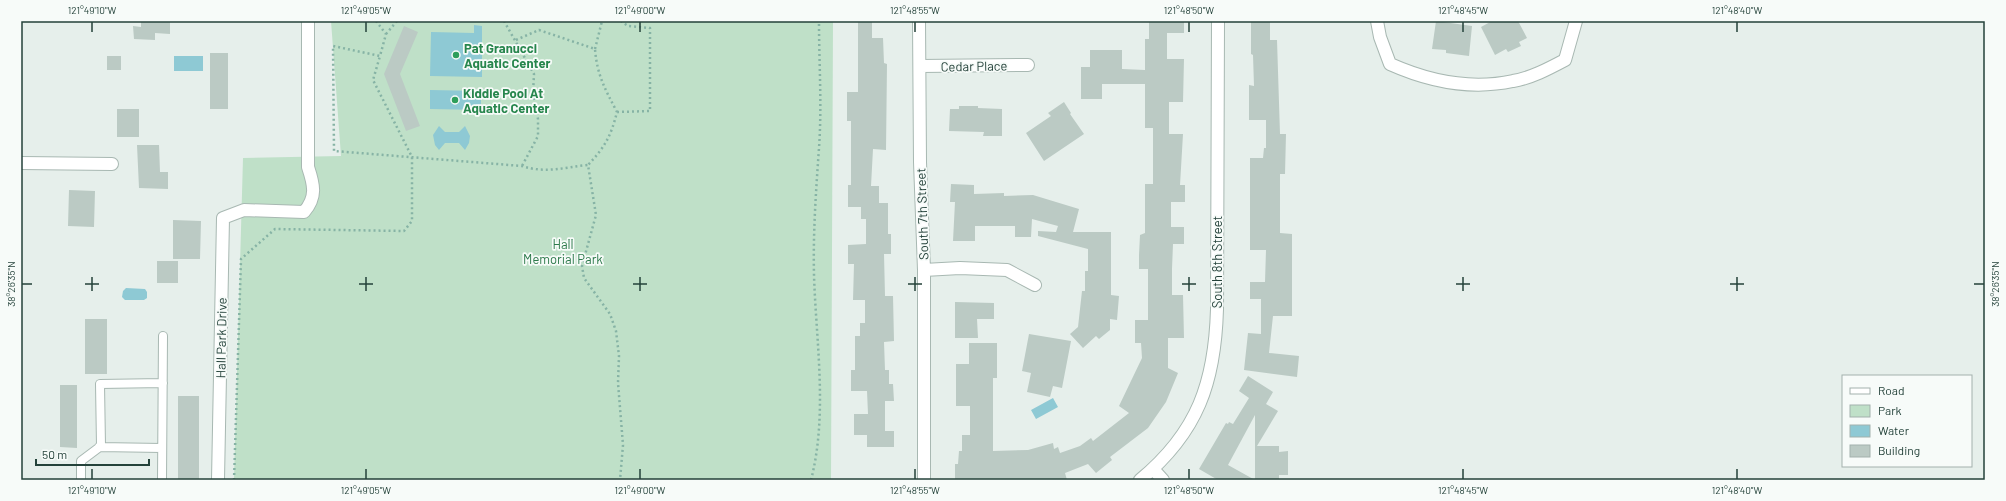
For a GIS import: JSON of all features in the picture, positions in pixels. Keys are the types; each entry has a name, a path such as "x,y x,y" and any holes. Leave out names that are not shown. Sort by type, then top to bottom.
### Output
{"street":[{"name":"Hall Park Drive","path":"218,480 224,218 244,210 304,212 311,203 314,187 308,167 308,21"},
{"name":"South 7th Street","path":"920,21 920,162 924,270 924,480"},
{"name":"South 8th Street","path":"1140,480 1168,455 1185,431 1201,403 1212,365 1216,339 1217,309 1218,21"},
{"path":"1377,21 1380,36 1390,64 1415,75 1435,80 1488,85 1520,79 1538,73 1565,60 1576,21"},
{"name":"Cedar Place","path":"920,66 1028,65"},
{"path":"21,163 112,164"},
{"path":"924,270 960,268 1007,270 1035,285"},
{"path":"1153,469 1163,480"}],"lane":[{"path":"162,480 163,336"},
{"path":"99,447 100,384 163,383"},
{"path":"81,480 81,461 99,447 162,448"}],"path":[{"path":"376,21 386,34"},
{"path":"234,480 241,259 275,229 404,231 412,221 412,158 373,80 386,34 397,21"},
{"path":"504,21 534,74 533,94 538,119 538,136 522,166"},
{"path":"380,56 333,46 334,151 522,166 536,171 588,165 602,151 612,134 617,112 600,79 596,65 595,49 602,21"},
{"path":"617,112 650,111 650,28 628,26 621,21"},
{"path":"810,480 818,436 819,389 814,267 814,200 819,147 819,21"},
{"path":"516,40 539,30 595,49"},
{"path":"588,165 596,216 582,266 584,278 610,314 616,331 619,356 618,383 623,445 620,480"}],"green space":[{"name":"Hall Memorial Park","path":"331,21 833,21 831,480 234,480 243,158 341,156"}],"water":[{"name":"Pat Granucci Aquatic Center","path":"474,25 482,26 482,77 430,76 431,32 474,33"},
{"path":"174,56 203,56 203,71 174,71"},
{"name":"Kiddie Pool At Aquatic Center","path":"430,90 481,91 481,110 430,109"},
{"path":"439,126 445,132 459,132 465,126 470,136 469,143 465,150 459,143 445,143 439,150 435,145 433,135"},
{"path":"126,288 145,289 147,292 147,298 144,300 125,300 122,297 123,291"},
{"path":"1053,398 1058,407 1036,419 1031,410"}],"building":[{"path":"141,21 170,21 170,34 155,33 155,40 134,39 133,26 141,27"},
{"path":"858,21 872,21 872,38 883,38 884,63 887,64 886,150 873,149 871,186 879,186 879,203 888,203 888,234 891,234 891,254 884,254 885,296 893,296 894,341 884,342 885,370 889,370 889,384 893,384 894,401 885,401 885,431 894,431 894,447 867,447 867,435 854,435 854,414 868,414 867,391 851,391 851,370 855,370 855,336 860,336 860,323 865,323 865,300 853,300 854,264 848,264 848,245 866,244 866,219 861,219 861,207 848,207 848,185 851,185 851,121 847,121 847,92 858,92"},
{"path":"1149,21 1184,21 1184,33 1167,33 1167,59 1184,59 1183,102 1169,102 1169,134 1183,134 1180,185 1185,185 1185,202 1171,202 1171,227 1184,227 1184,244 1173,244 1172,295 1183,295 1184,338 1168,338 1168,368 1178,373 1166,402 1148,428 1110,457 1112,460 1096,473 1088,464 1065,473 1067,480 955,480 955,464 958,464 959,451 962,451 962,435 970,435 970,406 956,406 956,364 969,364 969,343 997,343 997,378 993,378 993,451 1028,450 1053,443 1054,449 1058,447 1060,453 1080,446 1091,438 1093,441 1129,413 1119,406 1142,358 1141,343 1135,343 1135,320 1148,320 1148,269 1139,269 1139,255 1140,235 1145,233 1145,184 1153,184 1153,128 1145,128 1145,84 1102,84 1102,99 1081,99 1081,67 1090,67 1090,50 1122,50 1122,69 1145,70 1145,39 1149,39"},
{"path":"1251,21 1270,21 1270,40 1277,40 1280,134 1286,134 1285,174 1280,174 1280,233 1292,234 1292,316 1273,316 1269,353 1299,356 1297,377 1244,370 1248,333 1261,334 1261,299 1250,299 1250,282 1265,282 1266,250 1250,250 1250,158 1263,158 1264,148 1266,148 1266,120 1249,120 1249,85 1254,86 1253,55 1251,54"},
{"path":"1436,21 1472,26 1469,56 1446,53 1446,50 1432,49"},
{"path":"1492,21 1518,21 1527,38 1519,42 1521,46 1508,52 1506,49 1495,55 1481,27"},
{"path":"404,26 418,32 400,74 420,126 406,131 384,74"},
{"path":"210,53 228,53 228,109 210,109"},
{"path":"107,56 121,56 121,70 107,70"},
{"path":"1064,102 1071,113 1070,114 1084,134 1044,161 1026,133 1051,116 1048,113"},
{"path":"959,106 978,106 978,108 1002,109 1002,136 983,136 984,132 949,131 950,109 959,109"},
{"path":"117,109 139,109 139,137 117,137"},
{"path":"137,145 159,145 160,172 168,172 168,189 139,188"},
{"path":"951,184 974,185 974,194 1004,193 1004,196 1033,195 1079,209 1073,232 1111,232 1111,295 1119,296 1117,320 1110,319 1110,330 1099,339 1096,336 1083,348 1070,334 1078,327 1082,291 1085,291 1085,271 1088,271 1088,249 1038,236 1038,231 1056,232 1058,226 1032,219 1031,237 1015,237 1015,226 975,226 975,241 953,241 955,202 950,202"},
{"path":"69,190 95,191 94,227 68,226"},
{"path":"173,220 201,221 200,259 173,259"},
{"path":"157,261 178,261 178,283 157,283"},
{"path":"955,302 994,303 994,319 977,319 978,338 955,338"},
{"path":"85,319 107,319 107,374 85,374"},
{"path":"1029,334 1071,341 1062,388 1053,386 1050,397 1027,392 1031,373 1022,371"},
{"path":"1248,376 1273,392 1266,404 1278,411 1257,446 1279,446 1279,452 1288,451 1288,475 1279,475 1279,480 1255,480 1218,480 1199,469 1226,423 1228,424 1229,422 1233,424 1249,398 1239,391","holes":["1255,415 1255,480 1228,465"]},
{"path":"60,385 77,385 77,448 60,447"},
{"path":"178,396 199,396 199,480 178,480"}],"place":[{"name":"Pat Granucci Aquatic Center","path":"456,55"},
{"name":"Kiddie Pool At Aquatic Center","path":"455,100"}]}
